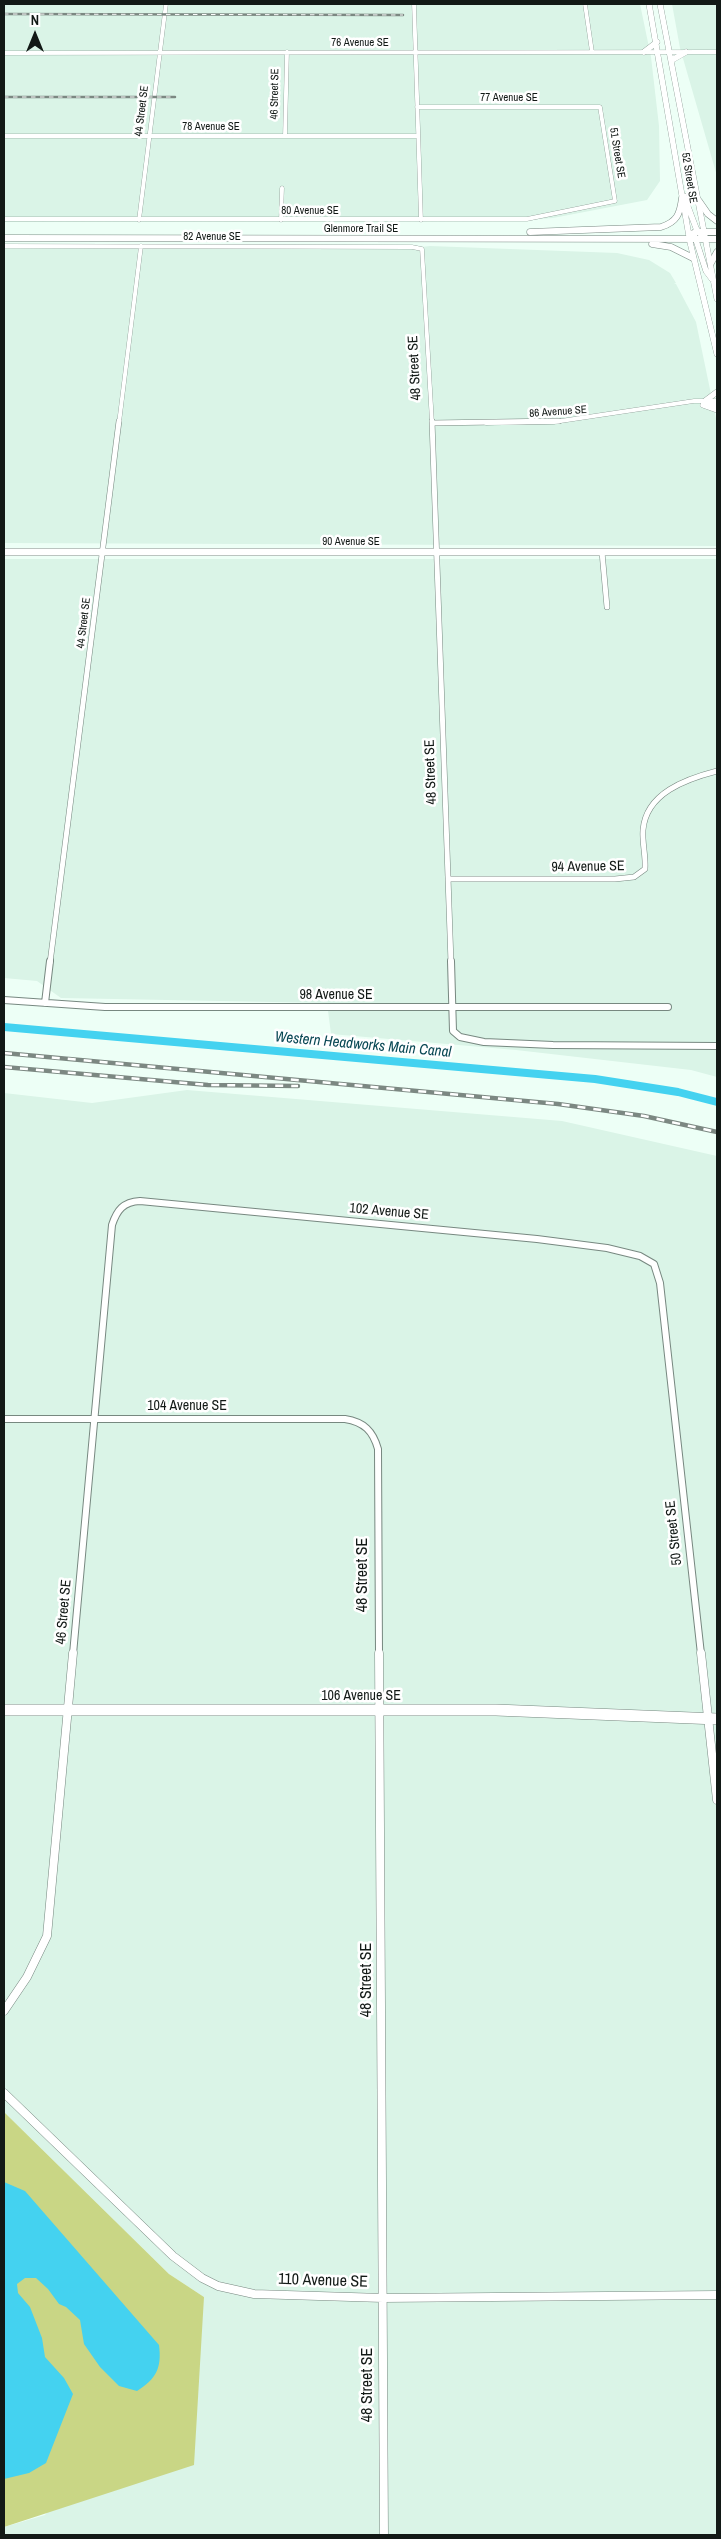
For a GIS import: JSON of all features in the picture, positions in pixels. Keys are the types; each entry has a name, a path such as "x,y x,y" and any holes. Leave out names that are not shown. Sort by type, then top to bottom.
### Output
{"main road":[{"name":"52 Street SE","path":"649,4 682,195 710,263 717,299"},
{"name":"52 Street SE","path":"660,4 699,201 697,235 693,258 717,354"},
{"path":"644,52 657,42"},
{"path":"672,60 686,52"},
{"path":"530,232 642,228 669,225 676,222 679,217 682,195"},
{"path":"682,195 688,202 706,271 714,282"},
{"path":"699,201 708,214 717,221"},
{"name":"Glenmore Trail SE","path":"4,232 530,232 717,236"},
{"name":"Glenmore Trail SE","path":"4,238 545,239 697,235"},
{"path":"506,239 650,244 671,247 693,258"},
{"path":"710,263 717,252"},
{"path":"717,392 704,403 717,410"},
{"name":"90 Avenue SE","path":"698,552 717,548"},
{"name":"90 Avenue SE","path":"4,552 717,552"},
{"name":"106 Avenue SE","path":"4,1710 496,1710 712,1719"}],"street":[{"name":"44 Street SE","path":"139,220 166,4"},
{"path":"414,4 421,220"},
{"path":"585,4 592,52"},
{"name":"46 Street SE","path":"286,136 287,52"},
{"name":"76 Avenue SE","path":"4,53 717,52"},
{"name":"77 Avenue SE","path":"417,107 600,107"},
{"name":"51 Street SE","path":"600,107 615,201"},
{"name":"78 Avenue SE","path":"4,136 418,136"},
{"path":"281,220 282,188"},
{"name":"80 Avenue SE","path":"4,219 526,219 615,201"},
{"name":"82 Avenue SE","path":"4,246 339,246 420,248"},
{"name":"44 Street SE","path":"45,1003 140,246"},
{"name":"48 Street SE","path":"420,248 424,252 432,423 453,1031 460,1037 484,1042 553,1045 717,1046"},
{"name":"86 Avenue SE","path":"432,423 554,422 717,400"},
{"name":"86 Avenue SE","path":"704,403 717,405"},
{"path":"602,552 607,607"},
{"name":"94 Avenue SE","path":"448,879 616,879 634,877 645,869 643,828 646,816 657,800 677,785 693,777 717,770"},
{"name":"98 Avenue SE","path":"4,1000 105,1007 668,1007"},
{"name":"102 Avenue SE","path":"120,1206 134,1202 167,1204 537,1239 607,1248 640,1256 654,1264"},
{"name":"46 Street SE","path":"4,2010 27,1976 47,1936 112,1225 116,1211 120,1206"},
{"name":"50 Street SE","path":"654,1264 660,1283 712,1719 717,1800"},
{"name":"104 Avenue SE","path":"4,1419 346,1419 356,1420 369,1427"},
{"name":"48 Street SE","path":"369,1427 375,1437 378,1449 384,2535"},
{"name":"110 Avenue SE","path":"4,2093 166,2250 202,2278 218,2286 254,2294 383,2298 717,2295"}],"shaded area":[{"path":"4,4 640,4 651,57 659,126 660,181 647,200 553,218 512,221 4,222"},
{"path":"672,4 717,4 717,176 680,48"},
{"path":"430,246 617,253 649,260 670,273 676,283 674,284 676,284 696,322 717,423 717,546 4,543 4,249 403,249"},
{"path":"4,559 717,559 717,1077 691,1070 516,1050 331,1034 327,1003 61,998 37,981 4,978"},
{"path":"187,1090 562,1121 717,1156 717,2535 4,2535 4,2527 45,2515 204,2297 169,2274 4,2112 4,1093 92,1103"}],"green space":[{"path":"4,2112 169,2274 204,2297 194,2465 4,2527"}],"water":[{"path":"4,2182 25,2191 159,2345 160,2360 156,2372 144,2387 137,2391 119,2386 100,2367 84,2344 80,2320 66,2307 59,2304 48,2289 36,2278 25,2278 17,2284 18,2293 30,2307 42,2338 45,2357 64,2378 73,2394 46,2463 29,2473 4,2479"}],"waterway":[{"name":"Western Headworks Main Canal","path":"4,1027 595,1079 678,1092 717,1102"}],"railway":[{"path":"4,14 403,15"},
{"path":"4,97 175,97"},
{"path":"4,1053 558,1104 644,1116 717,1132"},
{"path":"4,1067 208,1085 298,1086"}]}
